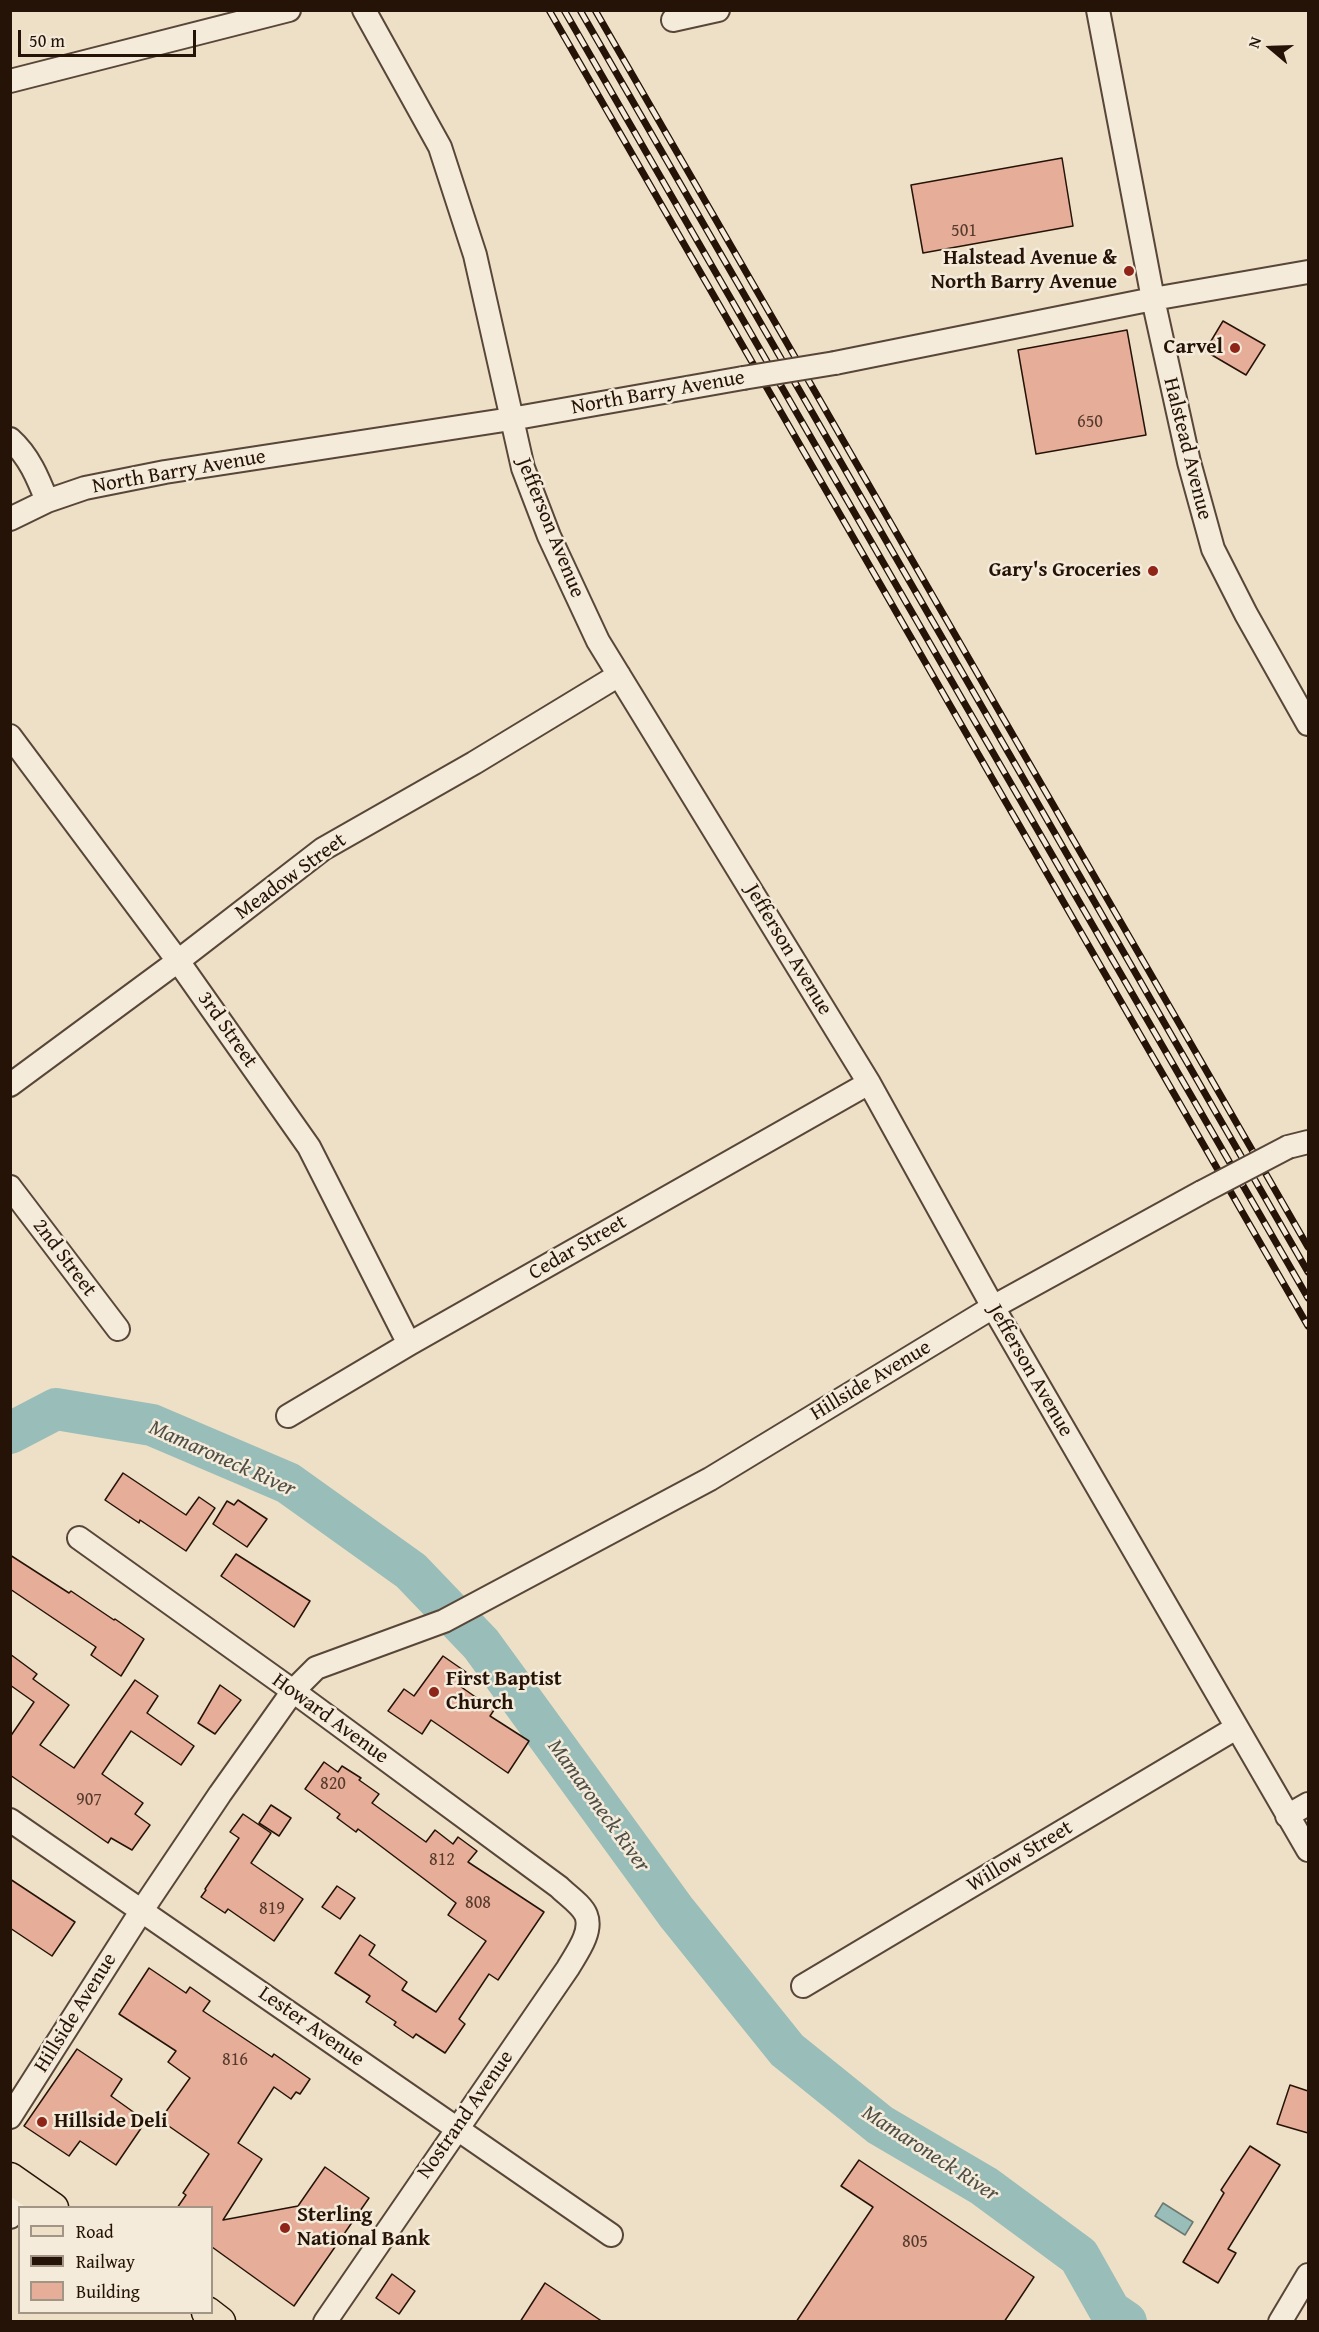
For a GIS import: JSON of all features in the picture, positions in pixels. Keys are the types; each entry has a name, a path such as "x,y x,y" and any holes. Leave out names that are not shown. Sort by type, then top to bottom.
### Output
{"main road":[{"path":"20,2185 50,2206"}],"street":[{"path":"10,81 289,10"},
{"name":"Jefferson Avenue","path":"364,10 440,147 475,255 523,468 549,536 598,641 869,1083 993,1307 1308,1850"},
{"path":"673,20 718,10"},
{"name":"Halstead Avenue","path":"1098,10 1153,299 1189,462 1212,549 1308,724"},
{"name":"North Barry Avenue","path":"10,519 46,501 85,488 165,472 511,419 835,363 1153,299 1308,272"},
{"path":"10,439 21,449 38,476 46,501"},
{"name":"Meadow Street","path":"10,1085 178,961 323,849 474,763 619,675"},
{"name":"3rd Street","path":"10,736 178,961 309,1147 409,1344"},
{"name":"Cedar Street","path":"288,1416 409,1344 869,1083"},
{"name":"Hillside Avenue","path":"10,2117 142,1910 293,1691 316,1668 436,1624 477,1604 711,1479 993,1307 1202,1192 1298,1144"},
{"name":"2nd Street","path":"10,1187 118,1329"},
{"name":"Howard Avenue","path":"78,1538 293,1691 559,1887 578,1905"},
{"name":"Willow Street","path":"803,1986 1236,1728"},
{"path":"1287,1815 1308,1804"},
{"name":"Lester Avenue","path":"10,1820 611,2235"},
{"name":"Nostrand Avenue","path":"325,2322 584,1942 586,1914 578,1905"},
{"path":"10,2217 20,2185"},
{"path":"1280,2322 1308,2275"}],"water":[{"path":"1163,2203 1193,2222 1185,2235 1155,2216"}],"building":[{"path":"1062,158 1073,226 923,253 911,185"},
{"name":"Carvel","path":"1223,321 1265,345 1246,375 1205,351"},
{"path":"1127,330 1146,435 1036,454 1018,350"},
{"path":"123,1473 186,1515 199,1497 215,1508 186,1551 105,1500"},
{"path":"238,1500 267,1519 247,1547 213,1524 227,1501 234,1505"},
{"path":"236,1554 310,1601 294,1627 221,1576"},
{"path":"10,1555 69,1593 71,1591 144,1639 121,1676 91,1655 96,1647 10,1589"},
{"path":"10,1654 37,1674 33,1679 69,1705 40,1745 74,1768 135,1680 158,1696 147,1713 194,1746 181,1765 131,1731 102,1774 143,1803 135,1814 150,1825 132,1850 111,1838 108,1843 10,1775 10,1737 34,1702 10,1685"},
{"path":"443,1656 466,1672 457,1684 494,1710 490,1716 529,1741 508,1773 431,1720 422,1734 388,1711 404,1689 414,1696"},
{"path":"220,1685 241,1700 215,1734 198,1723"},
{"path":"324,1762 338,1772 342,1766 361,1778 359,1780 379,1794 372,1803 426,1842 435,1830 453,1844 458,1837 477,1851 468,1862 544,1912 498,1980 489,1974 459,2019 465,2024 445,2053 416,2034 413,2038 394,2025 396,2022 366,2002 370,1996 335,1973 360,1935 375,1945 369,1955 407,1982 402,1990 436,2012 486,1941 448,1915 456,1903 358,1829 356,1832 337,1818 340,1814 305,1789"},
{"path":"271,1805 291,1818 279,1836 259,1823"},
{"path":"243,1814 271,1833 251,1863 303,1899 274,1941 228,1909 225,1913 201,1897 239,1838 230,1832"},
{"path":"10,1879 75,1922 52,1956 10,1928"},
{"path":"337,1886 355,1898 340,1919 322,1907"},
{"path":"149,1968 186,1993 190,1987 210,2001 203,2011 272,2057 274,2054 310,2079 300,2094 296,2092 291,2099 274,2087 238,2143 262,2159 223,2220 298,2206 325,2167 369,2198 294,2306 213,2248 213,2206 178,2206 186,2195 183,2193 209,2154 160,2120 190,2078 168,2062 176,2051 119,2014"},
{"path":"77,2049 122,2079 111,2096 146,2121 116,2165 80,2141 69,2156 24,2126"},
{"path":"1290,2085 1308,2091 1308,2133 1277,2124"},
{"path":"1250,2146 1280,2165 1228,2249 1236,2253 1218,2283 1183,2262 1224,2193 1221,2190"},
{"path":"859,2160 1034,2277 1004,2322 796,2322 873,2207 841,2186"},
{"path":"392,2274 415,2291 399,2314 376,2298"},
{"path":"545,2283 603,2322 520,2322"}],"waterway":[{"name":"Mamaroneck River","path":"10,1433 56,1409 152,1425 288,1483 411,1571 481,1644 676,1912 787,2050 880,2125 984,2186 1079,2256 1110,2311 1126,2322"}],"railway":[{"path":"549,10 1308,1326"},
{"path":"564,10 1308,1298"},
{"path":"580,10 1308,1272"},
{"path":"595,10 1308,1247"}],"place":[{"name":"Halstead Avenue & North Barry Avenue","path":"1129,271"},
{"name":"Carvel","path":"1235,348"},
{"name":"Gary's Groceries","path":"1153,571"},
{"name":"First Baptist Church","path":"434,1692"},
{"name":"Hillside Deli","path":"42,2122"},
{"name":"Sterling National Bank","path":"285,2228"}]}
